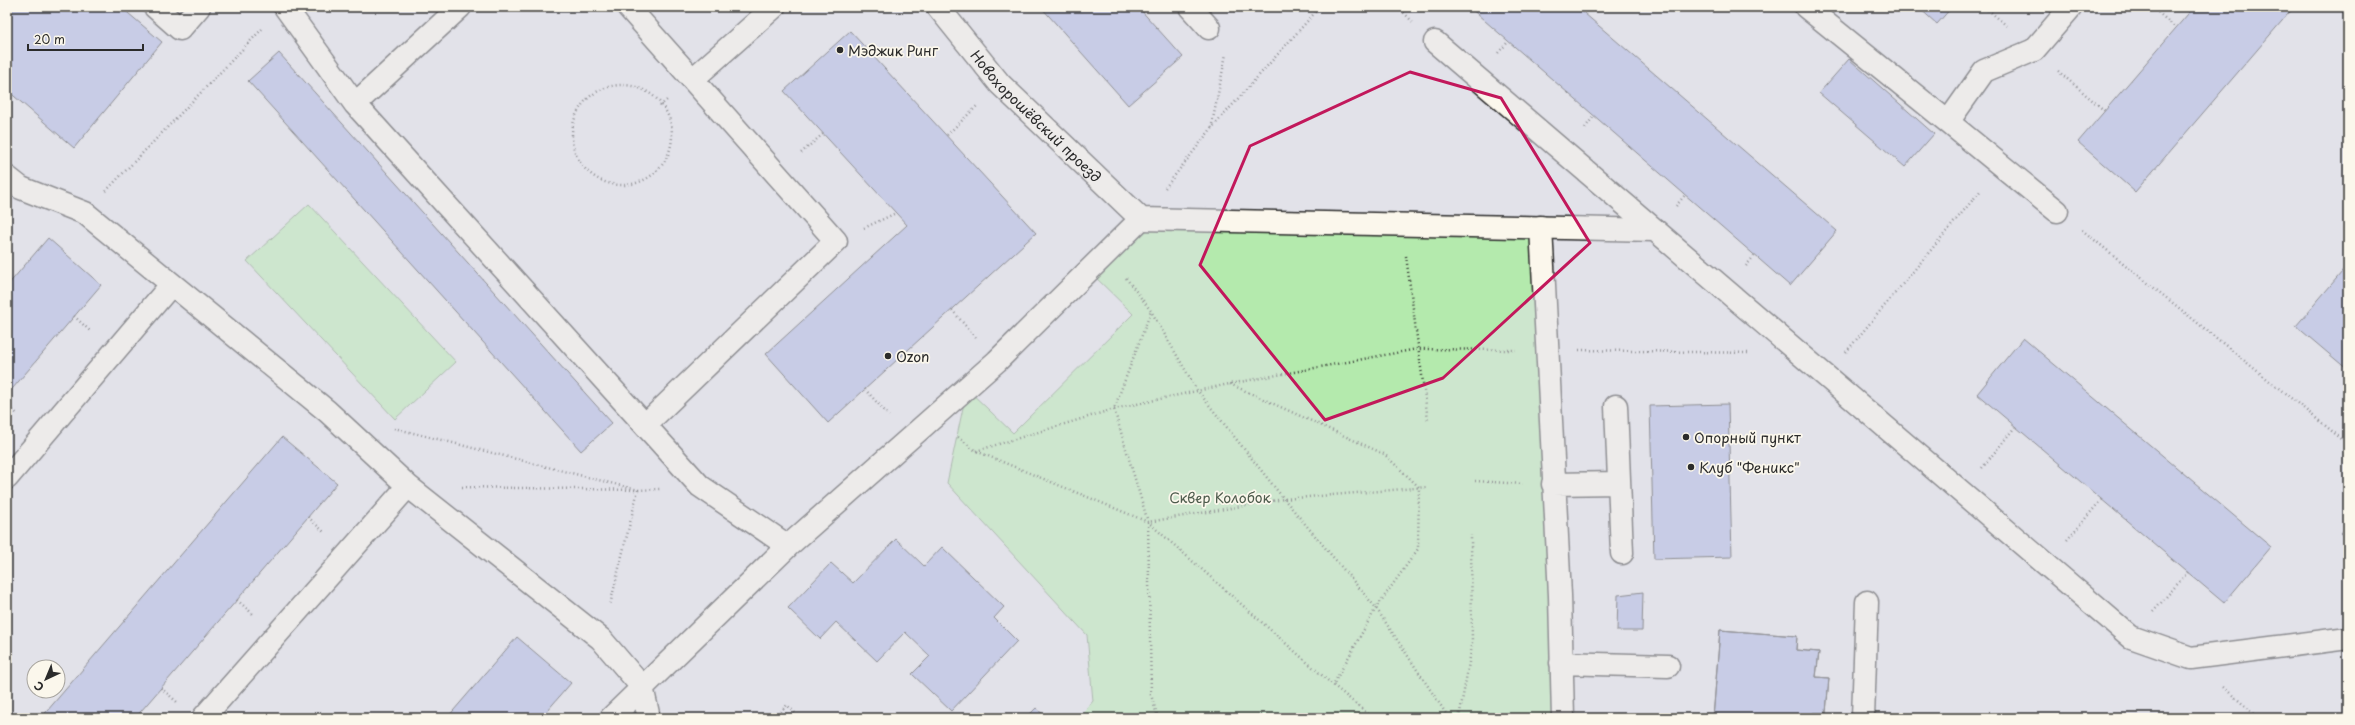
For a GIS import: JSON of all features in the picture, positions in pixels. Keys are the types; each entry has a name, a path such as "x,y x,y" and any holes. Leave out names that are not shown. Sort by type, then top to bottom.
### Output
{"street":[{"path":"155,7 180,29 199,7"},
{"path":"285,7 355,104 700,486 788,546"},
{"path":"355,104 460,7"},
{"path":"628,7 836,241 645,425"},
{"path":"693,79 774,7"},
{"name":"Новохорошёвский проезд","path":"938,7 1000,84 1141,219"},
{"path":"1190,7 1209,28"},
{"path":"1806,7 2057,211"},
{"path":"1948,122 1984,71 2034,50 2071,7"},
{"path":"1435,42 2131,637 2191,658 2348,638"},
{"path":"7,177 21,188 85,213 171,285 327,411 408,486 601,639 642,687 649,718"},
{"path":"611,718 788,546 934,419 998,361 1141,219 1655,230"},
{"path":"1541,227 1553,484 1560,595 1561,663 1564,718"},
{"path":"7,478 171,285"},
{"path":"1616,406 1622,553"},
{"path":"1553,484 1619,483"},
{"path":"204,718 408,486"},
{"path":"1863,718 1867,602"},
{"path":"1561,663 1668,666"}],"path":[{"path":"1143,12 1149,7"},
{"path":"1234,18 1238,7"},
{"path":"1141,219 1211,129 1320,7"},
{"path":"2152,7 2176,28"},
{"path":"85,213 267,24"},
{"path":"1211,129 1228,48"},
{"path":"947,135 1000,84"},
{"path":"620,85 636,87 651,93 670,119 673,136 670,153 660,168 647,179 631,185 614,184 597,178 584,167 576,153 572,138 574,122 580,108 591,96 605,88 620,85"},
{"path":"1826,376 2001,165"},
{"path":"2057,211 2348,444"},
{"path":"1406,255 1417,349 1428,420"},
{"path":"1104,256 1127,279 1151,311 1197,390 1284,499 1376,608 1449,718"},
{"path":"1151,311 1114,409 1148,522 1151,695 1158,718"},
{"path":"976,451 1114,409 1197,390 1417,349 1547,349 1799,354"},
{"path":"1229,384 1384,454 1419,487 1418,549 1376,608 1333,685"},
{"path":"934,419 976,451 1148,522 1333,685 1373,718"},
{"path":"388,427 638,490"},
{"path":"1962,492 2016,427"},
{"path":"1475,481 1553,484"},
{"path":"455,487 638,490 700,486"},
{"path":"1148,522 1284,499 1427,487"},
{"path":"601,639 638,490"},
{"path":"2046,565 2102,500"},
{"path":"1459,718 1472,646 1471,534"},
{"path":"2131,637 2188,572"},
{"path":"2191,658 2259,718"},
{"path":"775,718 786,705 800,718"}],"highlighted area":[{"path":"1410,72 1501,98 1590,243 1443,378 1325,420 1200,265 1250,146"}],"green space":[{"path":"309,204 456,362 395,419 247,261"},
{"name":"Сквер Колобок","path":"1141,219 1541,227 1563,718 1079,718 1093,701 1087,635 947,483 967,389 1013,433 1133,314 1089,271"}],"building":[{"path":"7,7 121,7 162,42 74,148 7,90"},
{"path":"1041,7 1138,7 1183,57 1128,105"},
{"path":"1469,7 1577,7 1837,231 1790,286"},
{"path":"1918,7 1952,7 1937,24"},
{"path":"2194,7 2294,7 2135,192 2078,142"},
{"path":"850,31 1036,233 828,423 766,354 907,225 784,91"},
{"path":"279,53 612,423 581,451 248,81"},
{"path":"1849,59 1934,134 1905,167 1819,93"},
{"path":"48,238 101,285 7,395 7,286"},
{"path":"2348,265 2348,370 2296,326"},
{"path":"2023,338 2271,547 2224,603 1977,394"},
{"name":"Клуб \"Феникс\"","path":"1728,404 1732,557 1654,559 1650,406"},
{"path":"282,437 337,483 135,718 41,718 57,699 66,699 66,689"},
{"path":"2348,525 2348,540 2341,533"},
{"path":"896,539 924,566 942,547 1004,607 994,618 1017,641 951,711 912,674 930,656 905,632 877,661 836,622 820,639 788,608 831,563 853,583"},
{"path":"1643,592 1642,631 1617,631 1618,595"},
{"path":"1720,630 1797,636 1796,650 1819,652 1816,677 1829,678 1826,713 1813,713 1813,718 1713,718"},
{"path":"1720,630 1797,636 1796,650 1819,652 1816,677 1829,678 1826,713 1813,713 1813,718 1713,718"},
{"path":"517,637 571,683 541,718 447,718"},
{"path":"1036,708 1047,718 1026,718"}],"place":[{"name":"Мэджик Ринг","path":"840,50"},
{"name":"Ozon","path":"888,356"},
{"name":"Опорный пункт","path":"1686,437"},
{"name":"Клуб \"Феникс\"","path":"1691,467"}]}
